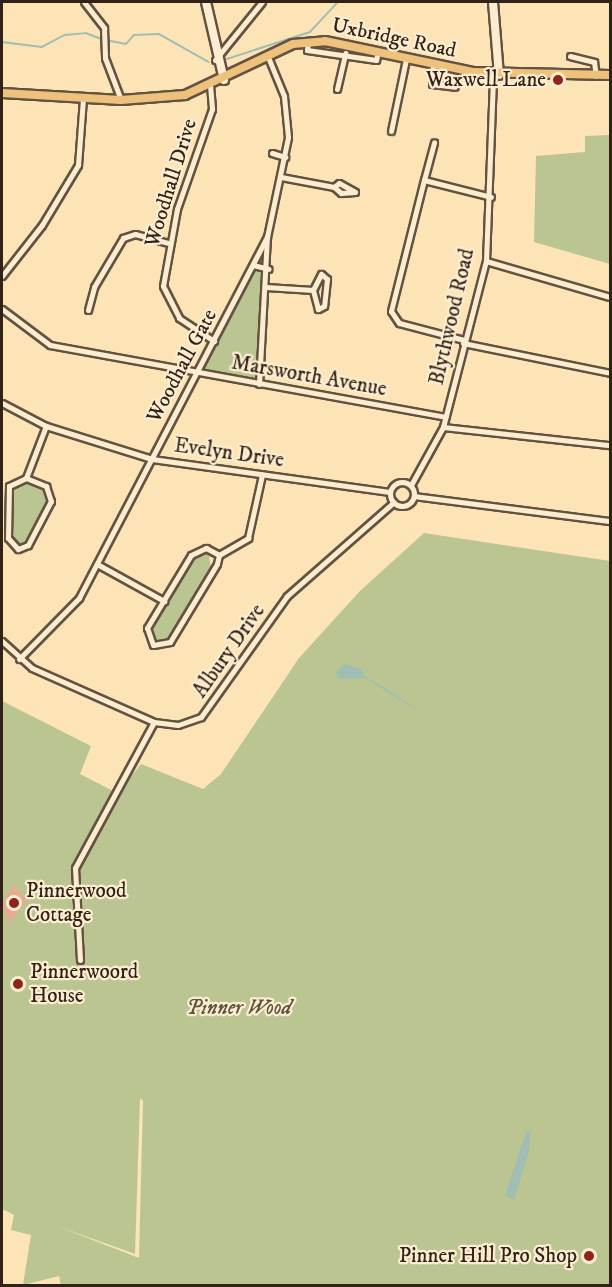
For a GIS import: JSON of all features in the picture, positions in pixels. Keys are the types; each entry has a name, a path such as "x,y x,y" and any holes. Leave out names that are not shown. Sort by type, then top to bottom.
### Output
{"main road":[{"name":"Uxbridge Road","path":"2,93 121,100 185,95 224,80 268,57 308,41 496,75 610,75"}],"street":[{"path":"84,2 104,28 105,58 121,100"},
{"path":"206,2 215,60 224,80"},
{"path":"215,60 262,2"},
{"path":"493,2 496,75"},
{"path":"308,41 307,50 345,53 376,60 378,52"},
{"path":"337,89 345,53"},
{"path":"570,56 594,62 596,76"},
{"name":"Woodhall Gate","path":"19,658 66,614 97,564 267,237 285,157 287,112 268,57"},
{"path":"392,130 406,59"},
{"path":"433,65 432,84 455,87"},
{"name":"Blythwood Road","path":"411,485 443,427 486,261 496,75"},
{"name":"Woodhall Drive","path":"210,86 212,110 168,243 163,286 171,306 189,327 214,341"},
{"path":"2,276 42,225 78,165 83,99"},
{"path":"434,142 391,311 399,323 464,341 610,373"},
{"path":"272,153 285,157"},
{"path":"281,177 334,187"},
{"path":"424,180 491,197"},
{"path":"88,310 94,287 123,238 135,234 168,243"},
{"path":"259,384 269,269 267,237"},
{"path":"486,261 610,297"},
{"path":"253,264 269,269"},
{"path":"316,275 325,275 321,308 313,304 313,290 316,275"},
{"path":"266,287 313,290"},
{"name":"Marsworth Avenue","path":"2,309 50,345 445,417"},
{"name":"Evelyn Drive","path":"2,403 46,426 152,459 390,492"},
{"path":"26,478 46,486 51,501 28,544 18,549 8,538 9,486 26,478 46,426"},
{"path":"443,427 610,445"},
{"path":"219,555 196,549 164,600 147,637 162,646 170,642 219,555 248,538 262,475"},
{"path":"397,483 411,485 414,496 407,504 394,502 390,492 397,483"},
{"path":"414,496 610,521"},
{"name":"Albury Drive","path":"2,641 19,658 154,722 178,725 201,717 287,596 394,502"},
{"path":"97,564 164,600"},
{"path":"80,960 75,868 154,722"}],"green space":[{"path":"610,135 610,264 534,242 536,156 585,152 585,136"},
{"path":"267,237 259,384 197,373"},
{"path":"20,480 45,489 49,498 25,544 17,547 10,540 12,486"},
{"name":"Pinner Wood","path":"424,533 610,561 610,1285 61,1286 59,1276 23,1285 31,1235 11,1230 14,1215 2,1209 2,701 91,746 80,774 117,793 141,764 203,789 221,774 299,658 360,591","holes":["140,1098 143,1101 139,1258 57,1226 135,1254"]},
{"path":"208,551 211,568 168,640 154,642 150,630 195,554"}],"water":[{"path":"344,664 362,669 365,677 423,714 365,678 339,679 336,673"},
{"path":"526,1132 531,1132 528,1155 514,1200 505,1195"}],"building":[{"name":"Pinnerwood Cottage","path":"14,885 27,900 9,923 2,905"}],"waterway":[{"path":"227,59 310,32 338,2"},
{"path":"2,42 42,47 65,35 86,33 102,39"},
{"path":"106,40 126,44 134,35 159,34 209,62"}],"place":[{"name":"Waxwell Lane","path":"558,80"},
{"name":"Pinnerwood Cottage","path":"14,903"},
{"name":"Pinnerwoord House","path":"18,984"},
{"name":"Pinner Hill Pro Shop","path":"589,1256"}]}
